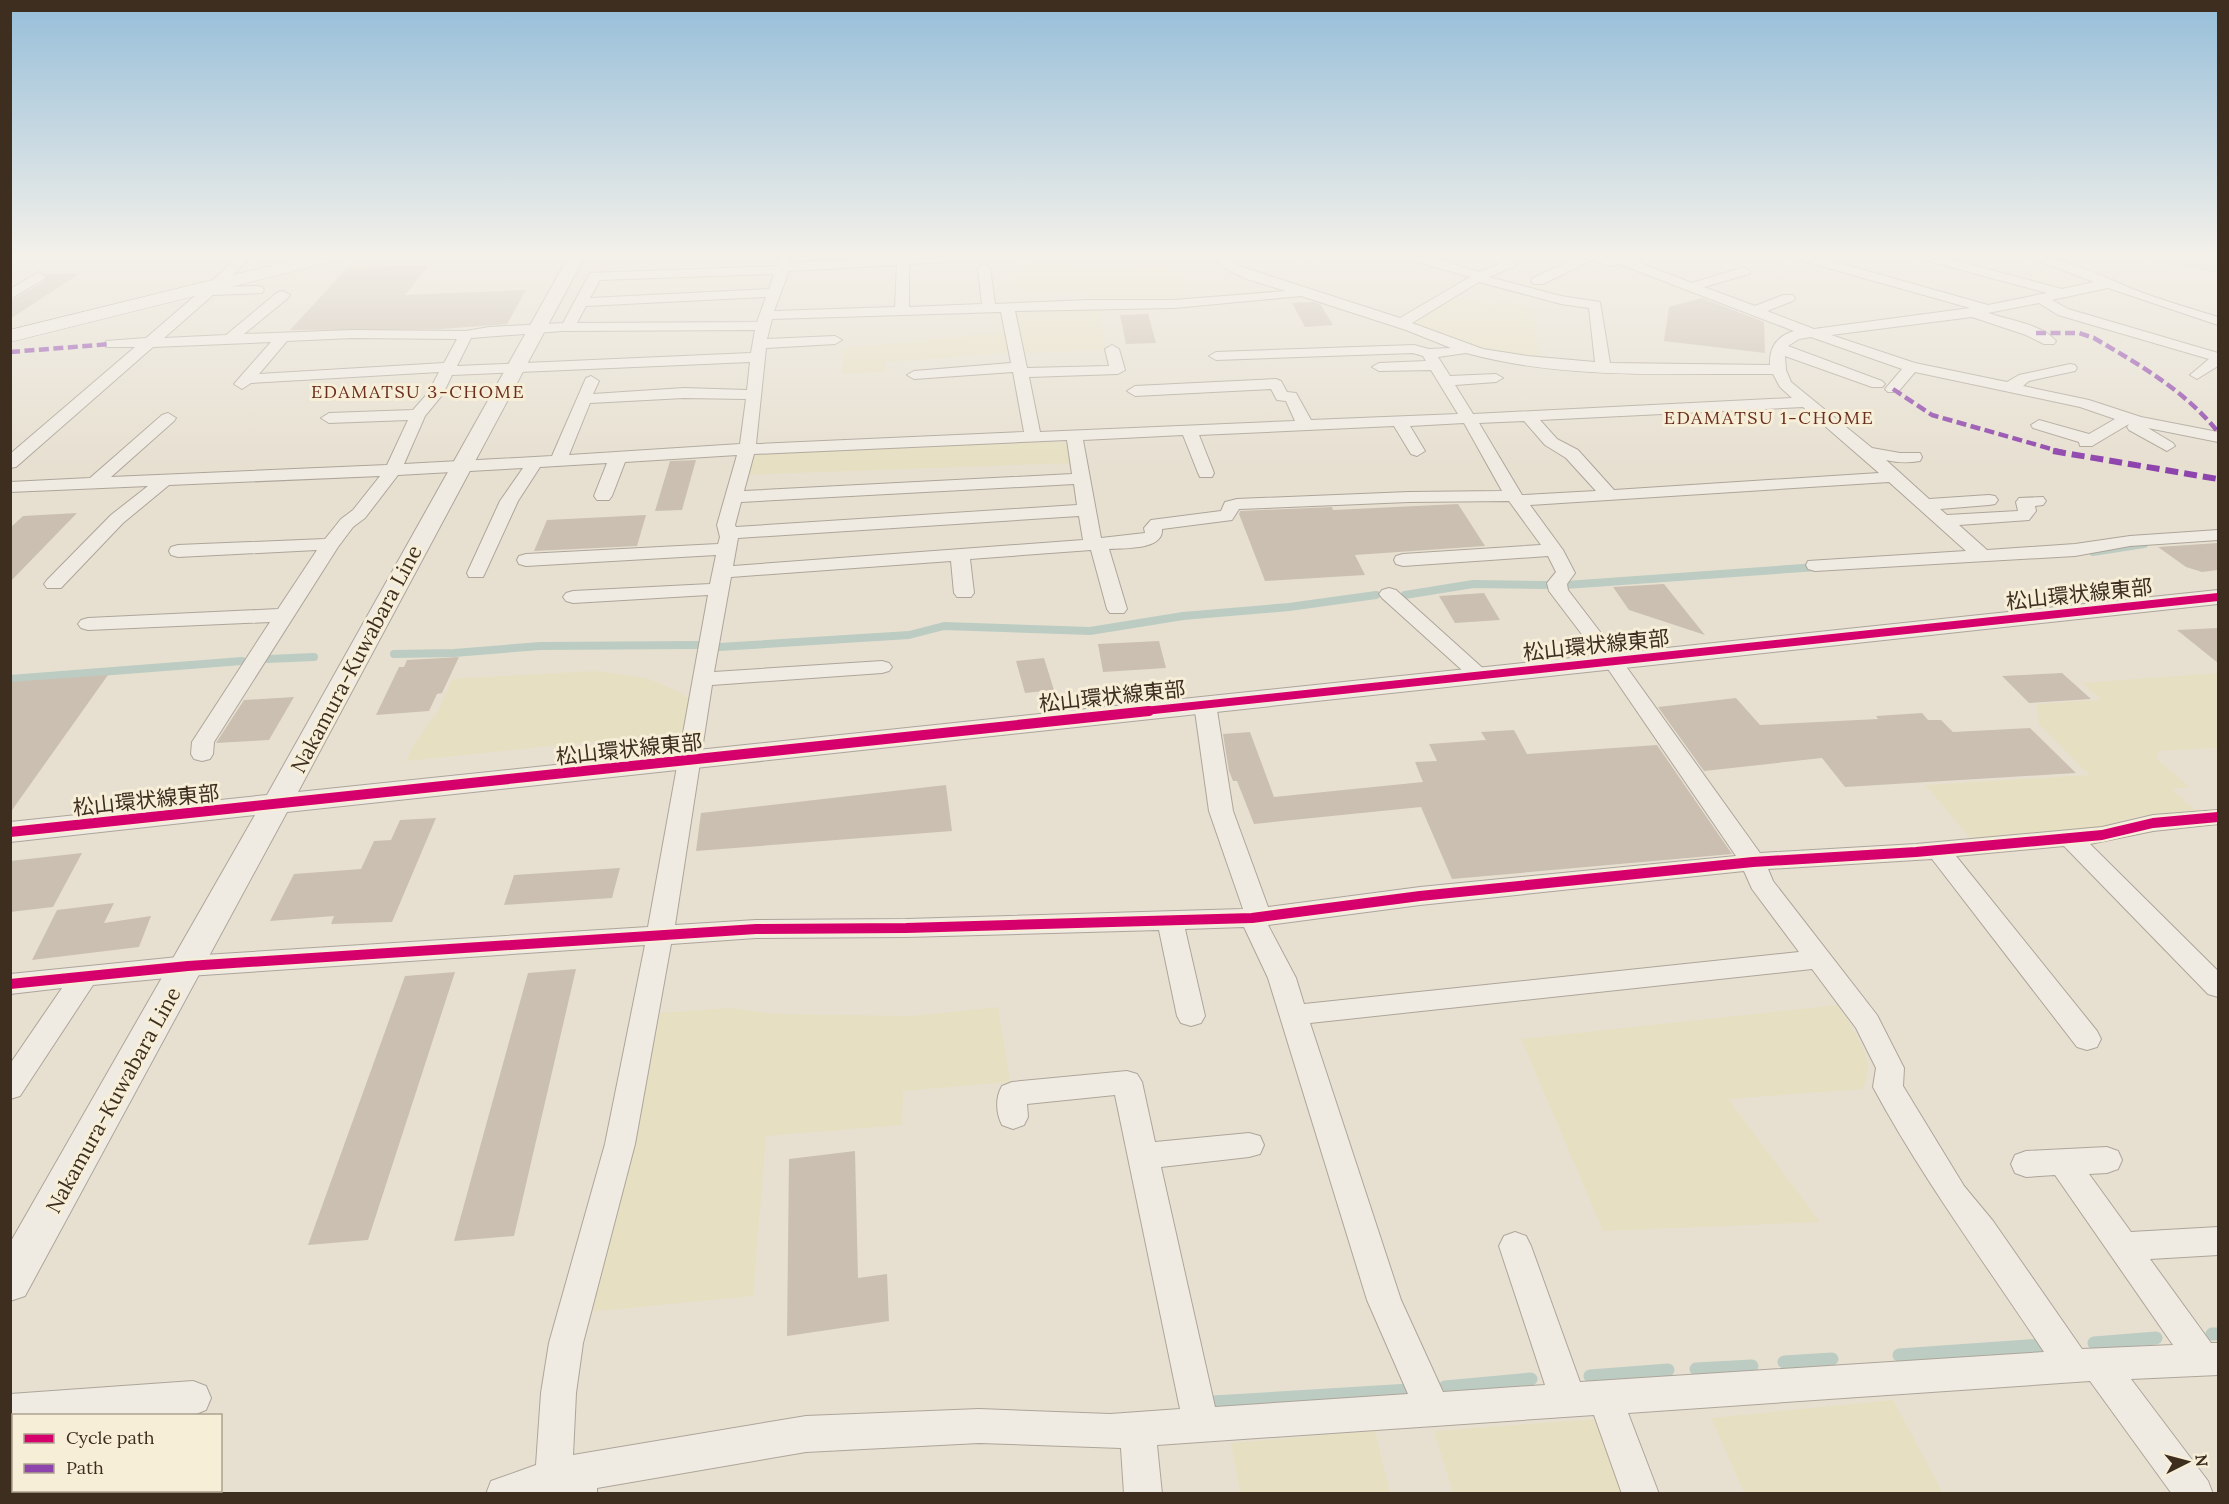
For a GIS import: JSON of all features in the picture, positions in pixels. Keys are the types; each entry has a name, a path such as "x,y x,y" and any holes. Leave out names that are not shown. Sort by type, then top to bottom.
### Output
{"main road":[{"path":"10,336 60,324"}],"street":[{"path":"10,463 169,324"},
{"path":"230,339 248,324"},
{"name":"Nakamura-Kuwabara Line","path":"10,1283 277,805 538,324"},
{"path":"743,324 835,340"},
{"path":"283,337 244,382 450,369 514,368 790,324"},
{"path":"1010,324 1033,437"},
{"path":"1400,324 1464,349 1528,362 1603,368 1777,370"},
{"path":"1597,324 1603,368"},
{"path":"1789,324 1868,354 1912,367 2084,403 2124,420 2167,446"},
{"path":"1876,324 1787,339 1779,348 1776,358 1777,370 1785,384 1804,402 1867,452 1982,555"},
{"path":"2007,324 2028,330 2049,341"},
{"path":"2104,324 2218,358"},
{"path":"111,344 352,334 466,335 489,331 568,327 764,327"},
{"path":"570,1481 557,1399 566,1343 587,1258 620,1145 660,936 687,761 724,561 726,525 746,449 752,395 764,327"},
{"path":"202,754 203,742 330,544 347,523 359,514 393,470 418,415 435,394 450,369 456,350 466,335"},
{"path":"1779,348 1877,384"},
{"path":"914,375 1020,370 1118,370 1112,349"},
{"path":"1436,367 1454,352 1464,349"},
{"path":"1216,356 1414,350 1436,367 1516,499 1554,550 1566,573 1557,583 1559,591 1613,662 1752,862 1761,883 1866,1022 1890,1068 1888,1087 1953,1194 2085,1365 2195,1494"},
{"path":"2198,375 2218,358"},
{"path":"1379,367 1436,367 1496,378"},
{"path":"1893,389 1912,367"},
{"path":"2010,387 2024,378 2070,368"},
{"path":"558,461 591,381"},
{"path":"1135,391 1276,384 1282,397 1291,396 1305,425"},
{"path":"584,399 668,401 752,395"},
{"path":"10,487 460,467 746,449 1399,422 1804,402"},
{"path":"329,418 418,415"},
{"path":"1528,416 1551,442 1572,454 1609,495"},
{"path":"95,483 168,418"},
{"path":"2039,425 2088,441 2124,420 2218,438"},
{"path":"1399,422 1417,451"},
{"path":"1189,430 1206,473"},
{"path":"1074,435 1092,539 1102,552 1117,609"},
{"path":"1867,452 1900,458 1914,457"},
{"path":"603,496 618,457"},
{"path":"476,573 509,501 535,462"},
{"path":"526,560 724,561 960,555 1150,540 1154,536 1153,528 1157,524 1226,516 1231,506 1237,504 1409,497 1516,499 1893,477"},
{"path":"733,497 1081,479"},
{"path":"54,584 117,519 164,480"},
{"path":"1924,505 1989,500"},
{"path":"1942,521 2023,516 2027,511 2025,502 2037,501"},
{"path":"573,597 724,561 1086,510"},
{"path":"1815,565 2075,550 2130,541 2218,535"},
{"path":"178,551 330,544"},
{"path":"1403,560 1554,550"},
{"path":"960,555 964,593"},
{"path":"1389,594 1480,676"},
{"name":"松山環状線東部","path":"10,832 2218,597"},
{"path":"88,624 284,615"},
{"path":"703,679 882,667"},
{"path":"1204,704 1221,811 1233,848 1256,918 1282,978 1384,1300 1433,1409"},
{"path":"10,984 188,966 756,929 1256,918 1420,896 1752,862 1938,850 2102,835 2152,823 2218,817"},
{"path":"2070,837 2218,987"},
{"path":"1938,850 2087,1039"},
{"path":"1170,921 1191,1016"},
{"path":"1293,1015 1819,959"},
{"path":"10,1088 84,978"},
{"path":"1013,1117 1012,1094 1127,1082 1201,1424"},
{"path":"1143,1155 1249,1146"},
{"path":"2026,1164 2107,1160"},
{"path":"2063,1162 2123,1246 2211,1359"},
{"path":"2123,1246 2218,1241"},
{"path":"1515,1246 1568,1400"},
{"path":"504,1494 806,1434 979,1426 1110,1431 2085,1365 2211,1359"},
{"path":"10,1411 193,1398"},
{"path":"1605,1398 1641,1494"},
{"path":"1137,1429 1143,1494"}],"shaded area":[{"path":"1015,324 1102,324 1106,350 1022,353"},
{"path":"1412,324 1535,324 1539,358 1478,350"},
{"path":"1006,332 1010,353 886,362 885,372 842,374 844,348"},
{"path":"1048,441 1066,443 1070,463 745,475 749,457 762,453"},
{"path":"595,671 646,678 680,692 692,701 685,732 406,761 414,744 438,711 452,679"},
{"path":"2218,673 2218,750 2215,748 2159,751 2156,758 2189,787 2172,789 2195,810 2135,817 2096,828 1972,840 1925,785 2089,775 2039,724 2037,704 2101,700 2082,683"},
{"path":"1837,1005 1864,1050 1868,1064 1863,1089 1728,1099 1820,1222 1603,1231 1521,1039"},
{"path":"998,1007 1010,1082 903,1091 902,1125 766,1136 753,1296 587,1312 657,1013 729,1008 775,1014 911,1016"},
{"path":"1893,1400 1943,1493 1744,1493 1711,1418"},
{"path":"1596,1419 1622,1493 1453,1493 1434,1431"},
{"path":"1375,1431 1390,1493 1240,1493 1231,1443"}],"building":[{"path":"295,324 505,324 441,329 290,330"},
{"path":"1122,324 1151,324 1156,343 1126,344"},
{"path":"1303,324 1333,325 1305,327"},
{"path":"1666,324 1764,324 1765,353 1664,341"},
{"path":"696,460 682,510 655,511 670,461"},
{"path":"1458,504 1485,546 1355,555 1365,575 1265,581 1239,514 1240,511 1332,507 1333,510"},
{"path":"77,513 10,582 10,528 23,516"},
{"path":"646,515 637,546 534,551 547,520"},
{"path":"2218,543 2218,570 2202,572 2186,567 2158,547"},
{"path":"1664,584 1705,635 1629,610 1613,587"},
{"path":"1484,593 1500,620 1455,623 1439,596"},
{"path":"2218,628 2218,663 2177,630"},
{"path":"1159,641 1166,668 1103,672 1098,644"},
{"path":"459,657 442,693 437,694 429,711 376,715 399,667 404,667 407,660"},
{"path":"1044,658 1054,690 1025,693 1016,661"},
{"path":"2062,673 2091,699 2029,703 2002,676"},
{"path":"108,675 10,813 10,682"},
{"path":"294,697 269,740 216,743 244,700"},
{"path":"1736,698 1760,725 1878,719 1876,716 1922,713 1928,720 1941,720 1953,732 2030,728 2076,773 1845,787 1822,758 1704,771 1658,707"},
{"path":"1514,730 1527,754 1657,745 1732,854 1452,879 1421,807 1254,824 1237,781 1233,781 1229,771 1223,734 1250,732 1274,797 1423,782 1415,762 1437,761 1429,744 1486,740 1481,732"},
{"path":"946,785 952,831 696,851 701,813"},
{"path":"436,818 392,922 331,924 334,916 270,921 294,874 361,869 374,841 391,840 400,820"},
{"path":"82,853 53,907 10,912 10,861"},
{"path":"620,868 612,898 504,905 514,875"},
{"path":"114,903 104,923 151,916 139,947 32,960 57,910"},
{"path":"576,969 514,1236 454,1241 528,973"},
{"path":"455,972 368,1240 308,1245 405,976"},
{"path":"855,1151 858,1278 887,1274 889,1321 787,1336 789,1159"}],"waterway":[{"path":"2093,552 2144,544"},
{"path":"1566,585 1817,567"},
{"path":"1405,595 1473,584 1545,585"},
{"path":"719,647 909,635 944,626 1090,631 1183,616 1289,607 1376,595"},
{"path":"394,654 454,653 540,646 697,645"},
{"path":"268,659 314,657"},
{"path":"10,679 242,661"},
{"path":"2212,1334 2218,1334"},
{"path":"2094,1343 2156,1338"},
{"path":"1899,1355 2043,1345"},
{"path":"1784,1362 1832,1359"},
{"path":"1696,1369 1752,1366"},
{"path":"1590,1376 1668,1370"},
{"path":"1445,1387 1531,1379"},
{"path":"1213,1402 1410,1390"}],"marked path":[{"path":"2036,333 2079,333 2094,338 2177,390 2206,417 2218,432"},
{"path":"10,352 111,344"},
{"path":"1893,389 1932,415 2048,450 2218,479"}],"cycle path":[{"path":"10,832 2218,597"},
{"path":"10,984 188,966 756,929 906,928 1252,918 1420,896 1753,862 1916,852 2102,835 2153,823 2218,817"}],"district":[{"name":"EDAMATSU 3-CHOME","path":"418,391"},
{"name":"EDAMATSU 1-CHOME","path":"1769,417"}]}
